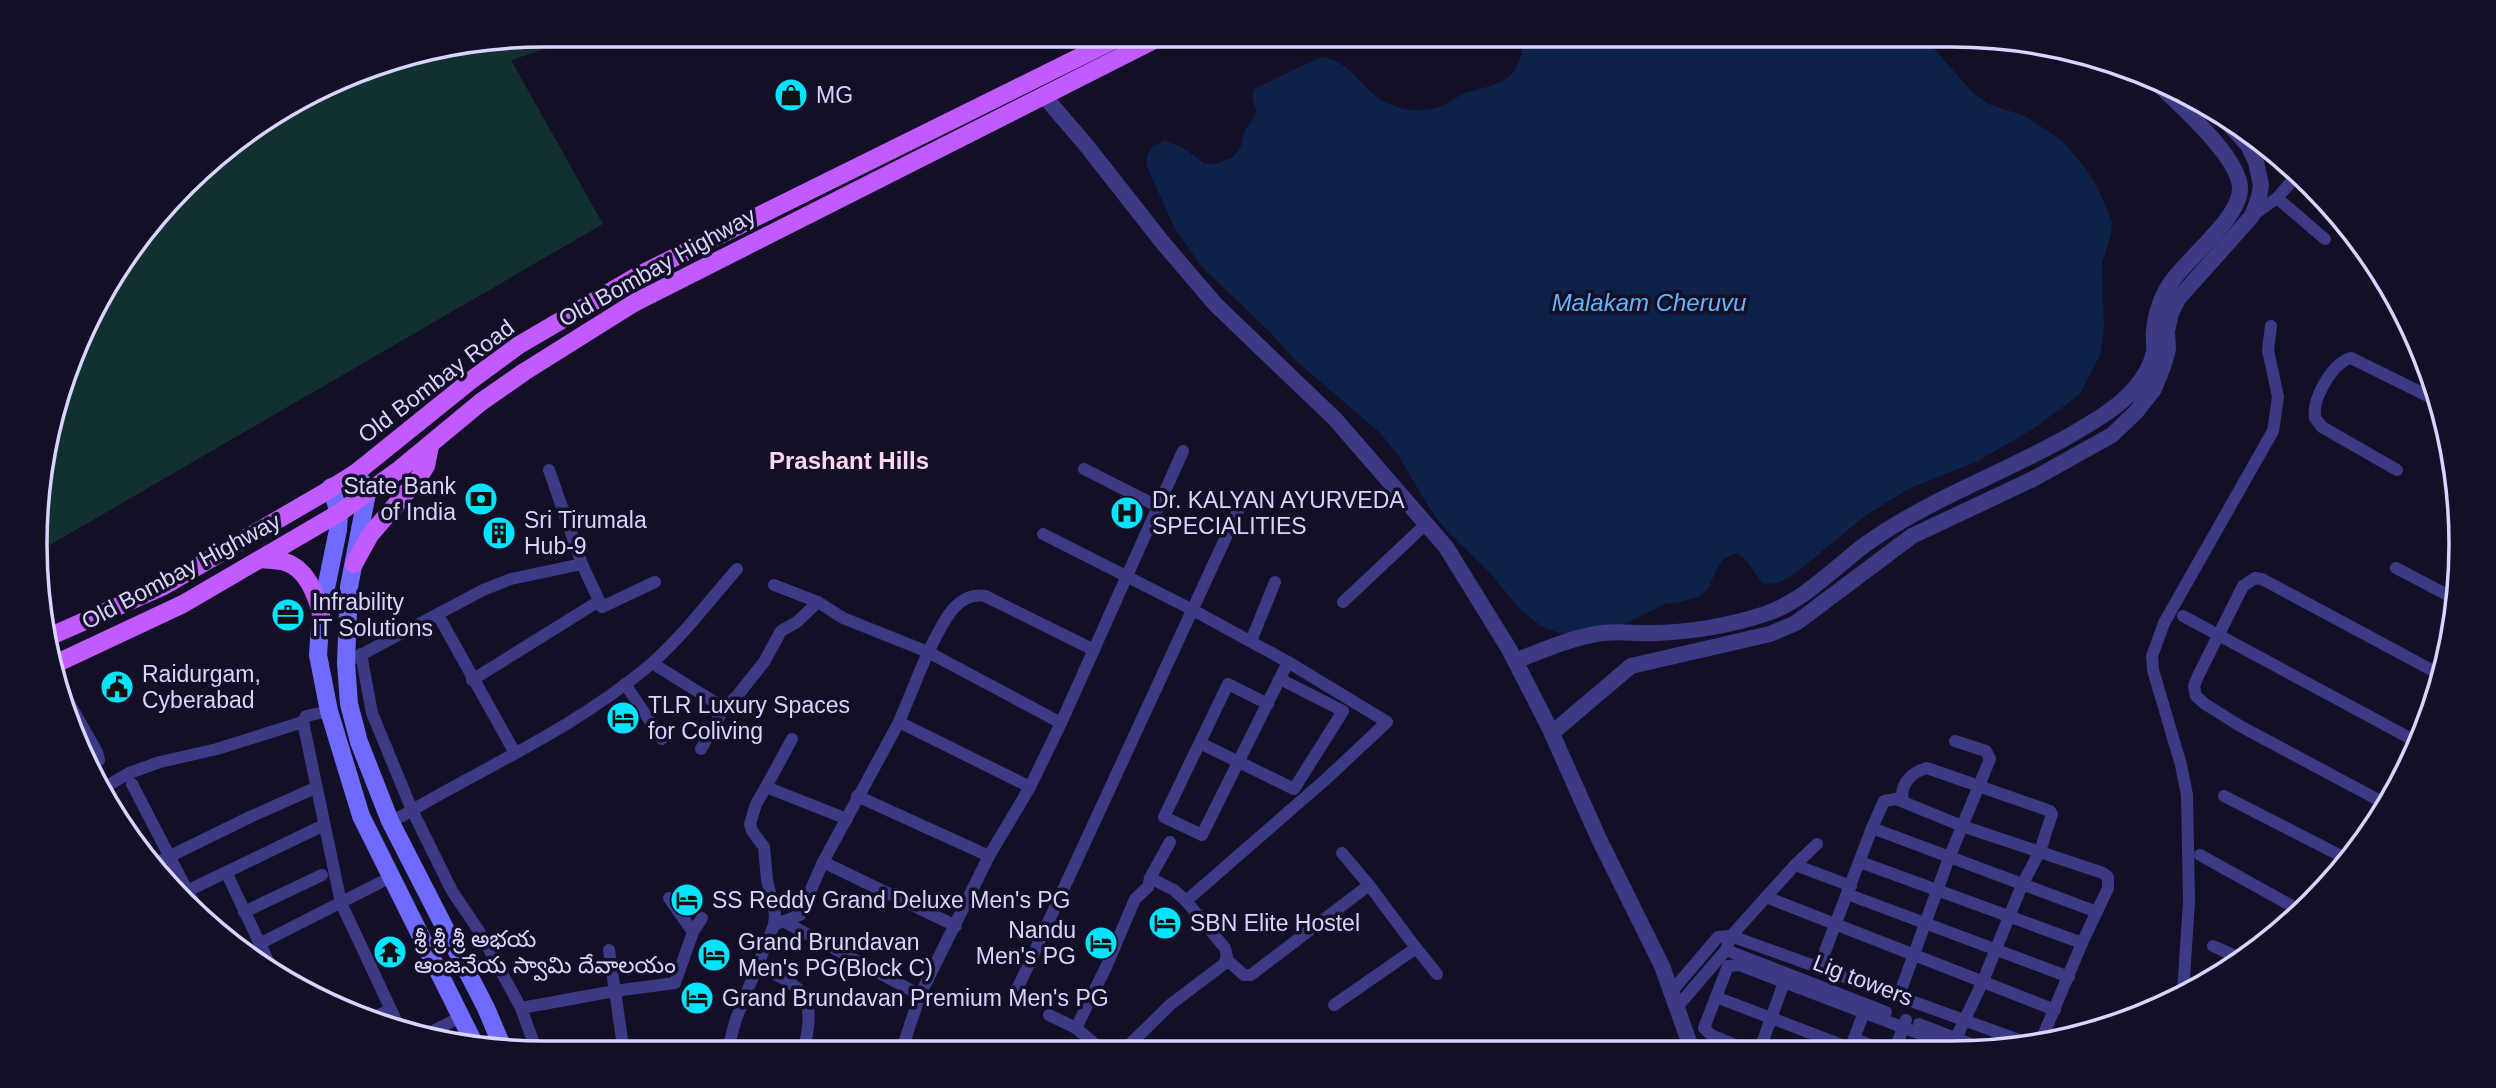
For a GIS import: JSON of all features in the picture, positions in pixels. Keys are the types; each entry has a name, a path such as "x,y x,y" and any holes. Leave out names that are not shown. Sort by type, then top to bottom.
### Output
{"main road":[{"name":"Old Bombay Road","path":"56,634 164,586 358,472 519,345 636,276 1100,47"},
{"name":"Old Bombay Highway","path":"61,661 146,623 262,559 339,521 368,493 430,446 481,402 634,303 1140,47"},
{"path":"354,564 370,536 417,480 426,466 430,446"},
{"path":"358,472 368,493 349,587 354,659 349,704 359,742 390,821 486,1008 499,1039"},
{"path":"331,488 339,521 321,612 318,654 328,711 361,816 470,1035"},
{"path":"339,521 360,531"},
{"path":"262,559 287,562 302,574 314,590 321,612"}],"street":[{"path":"1044,96 1216,305 1335,419 1446,547 1515,661 1552,733 1599,839 1662,967 1689,1041"},
{"path":"1515,661 1563,642 1597,634 1655,634 1718,626 1768,614 1807,592 1864,545 1907,516 2048,448 2098,419 2152,375 2168,349 2167,331 2173,279 2224,222 2238,201 2240,188 2227,156 2171,97"},
{"path":"2248,146 2256,162 2261,184 2252,216"},
{"path":"2171,296 2252,216 2277,198 2291,182"},
{"path":"2277,198 2325,239"},
{"path":"2184,983 2189,901 2186,795 2181,765 2153,670 2152,656 2164,623 2273,431 2278,397 2269,350 2272,326"},
{"path":"2397,470 2322,427 2315,418 2316,402 2335,367 2342,360 2351,358 2425,395"},
{"path":"1552,733 1631,666 1770,634 1796,623 1912,536 2032,480 2112,435 2136,412 2154,389 2152,375"},
{"path":"905,1041 920,995 989,856 1030,787 1061,723 1183,451"},
{"path":"1083,469 1159,507"},
{"path":"550,470 582,564 602,607 655,582"},
{"path":"1016,994 1244,498"},
{"path":"1343,601 1427,523"},
{"path":"1043,534 1251,641 1387,722 1186,901"},
{"path":"533,1041 521,1008 479,931 452,891 412,810 372,713 354,659 482,590 511,579 582,564"},
{"path":"2396,568 2446,594"},
{"path":"390,821 596,706 652,663 698,616 737,569"},
{"path":"2377,799 2240,726 2205,704 2196,696 2194,686 2197,676 2243,586 2255,578 2262,579 2433,670"},
{"path":"1251,641 1275,582"},
{"path":"774,585 818,602 843,618 928,652 1061,723"},
{"path":"730,1041 757,964 778,923 800,915 823,862 899,722 928,652 957,603 975,594 985,596 1094,650"},
{"path":"472,680 599,601"},
{"path":"701,749 724,708 764,662 781,631 797,622 818,602"},
{"path":"1768,614 1770,634"},
{"path":"438,615 515,753"},
{"path":"2183,616 2409,738"},
{"path":"1634,632 1642,663"},
{"path":"1268,704 1228,684 1164,817 1202,835 1268,704 1280,679 1289,662"},
{"path":"652,663 724,708"},
{"path":"1200,743 1294,789 1343,711 1280,679"},
{"path":"625,684 662,739"},
{"path":"328,711 306,716 303,722 315,789 341,902 394,1017"},
{"path":"110,784 129,773 160,762 217,749 303,722"},
{"path":"899,722 1030,787"},
{"path":"82,725 97,752 97,762"},
{"path":"792,739 756,804 750,824 764,847 767,880 778,923 920,995"},
{"path":"1898,998 1949,858 1990,760 1989,754 1955,741"},
{"path":"1903,801 1901,794 1906,781 1916,771 1927,768 2050,811 2053,818 1954,1041"},
{"path":"132,785 184,886"},
{"path":"766,787 847,819"},
{"path":"161,860 315,789"},
{"path":"858,796 989,856"},
{"path":"2224,796 2339,855"},
{"path":"1819,967 1884,801 1903,801 1962,826 2090,867 2108,877 2108,888 2045,1032"},
{"path":"188,890 324,825"},
{"path":"1872,828 2097,912"},
{"path":"1076,1028 1135,899 1148,887 1150,878 1170,842"},
{"path":"1674,999 1726,950 1731,936 1795,864 1817,844"},
{"path":"1342,853 1437,974"},
{"path":"2200,855 2292,906"},
{"path":"823,862 956,926"},
{"path":"1860,862 2082,943"},
{"path":"1795,864 1925,923 2069,977"},
{"path":"226,872 264,954"},
{"path":"244,912 322,875"},
{"path":"259,944 391,877"},
{"path":"1133,1041 1171,1004 1224,964 1226,959 1225,948 1186,901 1174,890 1150,878"},
{"path":"1226,959 1244,975 1251,975 1369,885"},
{"path":"1766,897 2055,1010"},
{"path":"669,898 694,932"},
{"path":"521,1008 615,991 675,984 694,932 702,918"},
{"path":"1674,999 1718,937 1731,936 2011,1038"},
{"path":"2213,946 2232,954"},
{"path":"1334,1005 1416,948"},
{"path":"608,950 622,1041"},
{"name":"Lig towers","path":"1726,950 1786,978 1946,1041"},
{"path":"757,964 797,988 803,996 808,1021 805,1041"},
{"path":"1726,1041 1711,1035 1704,1028 1731,964 1786,978 1763,1041"},
{"path":"1853,1041 1874,988"},
{"path":"1716,997 1839,1041"},
{"path":"382,1013 390,1010"},
{"path":"1049,1015 1076,1028 1091,1041"},
{"path":"440,1029 461,1017"},
{"path":"1898,1041 1905,1023"}],"green space":[{"path":"551,47 511,60 603,224 47,547 51,479 64,415 85,354 114,296 150,242 193,193 242,150 296,114 354,85 415,64 479,51"}],"water":[{"name":"Malakam Cheruvu","path":"1523,47 1933,47 1972,92 1988,104 2025,116 2061,140 2083,165 2098,188 2112,222 2102,263 2104,327 2101,353 2080,394 2036,427 1978,461 1908,489 1865,516 1798,571 1779,583 1764,584 1745,559 1736,553 1725,558 1717,568 1708,589 1700,596 1665,604 1616,628 1580,636 1541,626 1522,611 1488,571 1450,534 1432,512 1396,452 1381,434 1293,358 1272,334 1201,266 1174,227 1146,164 1151,149 1165,140 1185,149 1205,164 1215,164 1233,157 1241,146 1244,132 1257,113 1252,97 1254,89 1321,57 1340,63 1385,102 1399,108 1428,110 1506,79 1517,67"}],"place":[{"name":"MG","path":"791,95"},
{"name":"State Bank of India","path":"481,499"},
{"name":"Dr. KALYAN AYURVEDA SPECIALITIES","path":"1127,513"},
{"name":"Sri Tirumala Hub-9","path":"499,533"},
{"name":"Infrability IT Solutions","path":"288,615"},
{"name":"Raidurgam, Cyberabad","path":"117,687"},
{"name":"TLR Luxury Spaces for Coliving","path":"623,718"},
{"name":"SS Reddy Grand Deluxe Men's PG","path":"687,900"},
{"name":"SBN Elite Hostel","path":"1165,923"},
{"name":"Nandu Men's PG","path":"1101,943"},
{"name":"శ్రీ శ్రీ శ్రీ అభయ ఆంజనేయ స్వామి దేవాలయం","path":"390,952"},
{"name":"Grand Brundavan Men's PG(Block C)","path":"714,955"},
{"name":"Grand Brundavan Premium Men's PG","path":"697,998"}],"district":[{"name":"Prashant Hills","path":"849,460"}]}
